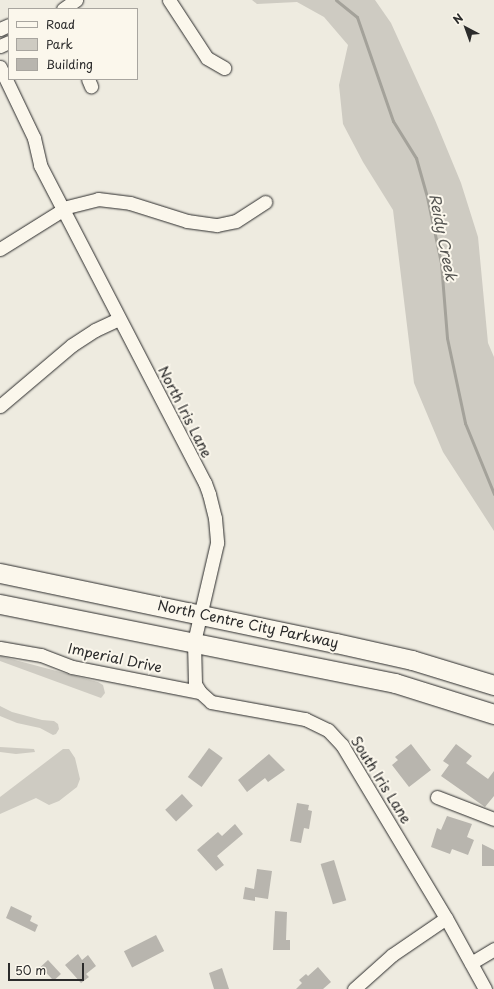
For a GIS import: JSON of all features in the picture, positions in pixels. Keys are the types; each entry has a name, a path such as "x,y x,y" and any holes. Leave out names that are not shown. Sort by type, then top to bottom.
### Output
{"highway":[{"name":"North Centre City Parkway","path":"0,573 404,658 494,685"},
{"name":"North Centre City Parkway","path":"0,604 395,683 494,714"}],"street":[{"path":"64,8 76,0"},
{"path":"170,0 207,58 224,68"},
{"name":"North Iris Lane","path":"0,67 34,138 40,165 205,483 215,518 216,550 194,642"},
{"path":"0,249 64,209 98,199 130,203 187,221 217,225 236,221 265,202"},
{"path":"0,406 72,345 95,330 119,319"},
{"path":"194,642 195,684 200,692"},
{"name":"Imperial Drive","path":"0,648 40,655 72,667 200,692"},
{"name":"South Iris Lane","path":"200,692 211,702 305,720 328,730 342,744 446,918 485,989"},
{"path":"436,797 494,819"},
{"path":"354,989 392,954 446,918"},
{"path":"471,963 494,949"}],"green space":[{"path":"252,0 375,0 391,23 435,120 461,183 478,237 488,343 494,357 494,531 443,452 414,383 393,210 363,162 343,124 339,85 348,45 324,17 297,2 257,4"},
{"path":"0,656 98,682 103,685 105,693 101,698 0,661"},
{"path":"0,706 12,712 42,720 54,721 58,724 59,729 56,734 53,735 40,728 17,723 0,716"},
{"path":"0,747 34,749 35,752 16,754 0,752"},
{"path":"63,749 69,749 75,758 80,779 77,787 59,801 49,805 36,798 0,814 0,797"}],"building":[{"path":"411,744 431,770 409,787 392,765 398,760 395,757"},
{"path":"456,744 472,756 466,763 488,779 494,771 494,796 485,807 441,776 449,765 443,761"},
{"path":"209,748 223,758 202,787 188,777"},
{"path":"269,754 285,770 268,782 265,778 247,792 238,780"},
{"path":"182,794 193,806 176,821 165,810"},
{"path":"297,803 309,805 308,810 312,811 309,829 304,828 301,843 290,841"},
{"path":"447,816 472,824 467,837 474,840 468,855 452,849 450,854 431,847 437,828 441,830"},
{"path":"235,824 243,834 217,856 224,865 216,871 197,850 218,832 222,836"},
{"path":"482,844 494,850 494,866 482,866"},
{"path":"334,860 346,900 333,904 321,864"},
{"path":"257,869 272,871 268,899 255,897 255,901 243,899 245,887 254,889"},
{"path":"11,906 32,916 30,921 38,925 35,932 6,918"},
{"path":"275,911 287,912 286,940 290,940 290,950 273,950"},
{"path":"156,935 164,951 132,967 124,951"},
{"path":"78,954 82,960 88,955 96,966 86,974 89,977 81,983 65,965"},
{"path":"48,960 61,974 54,981 41,967"},
{"path":"318,967 331,982 323,989 296,989 302,983 299,980 306,974 308,976"},
{"path":"222,968 229,989 214,989 209,973"}],"waterway":[{"name":"Reidy Creek","path":"336,0 357,17 393,121 416,158 427,197 441,263 447,338 465,423 494,494"}]}
